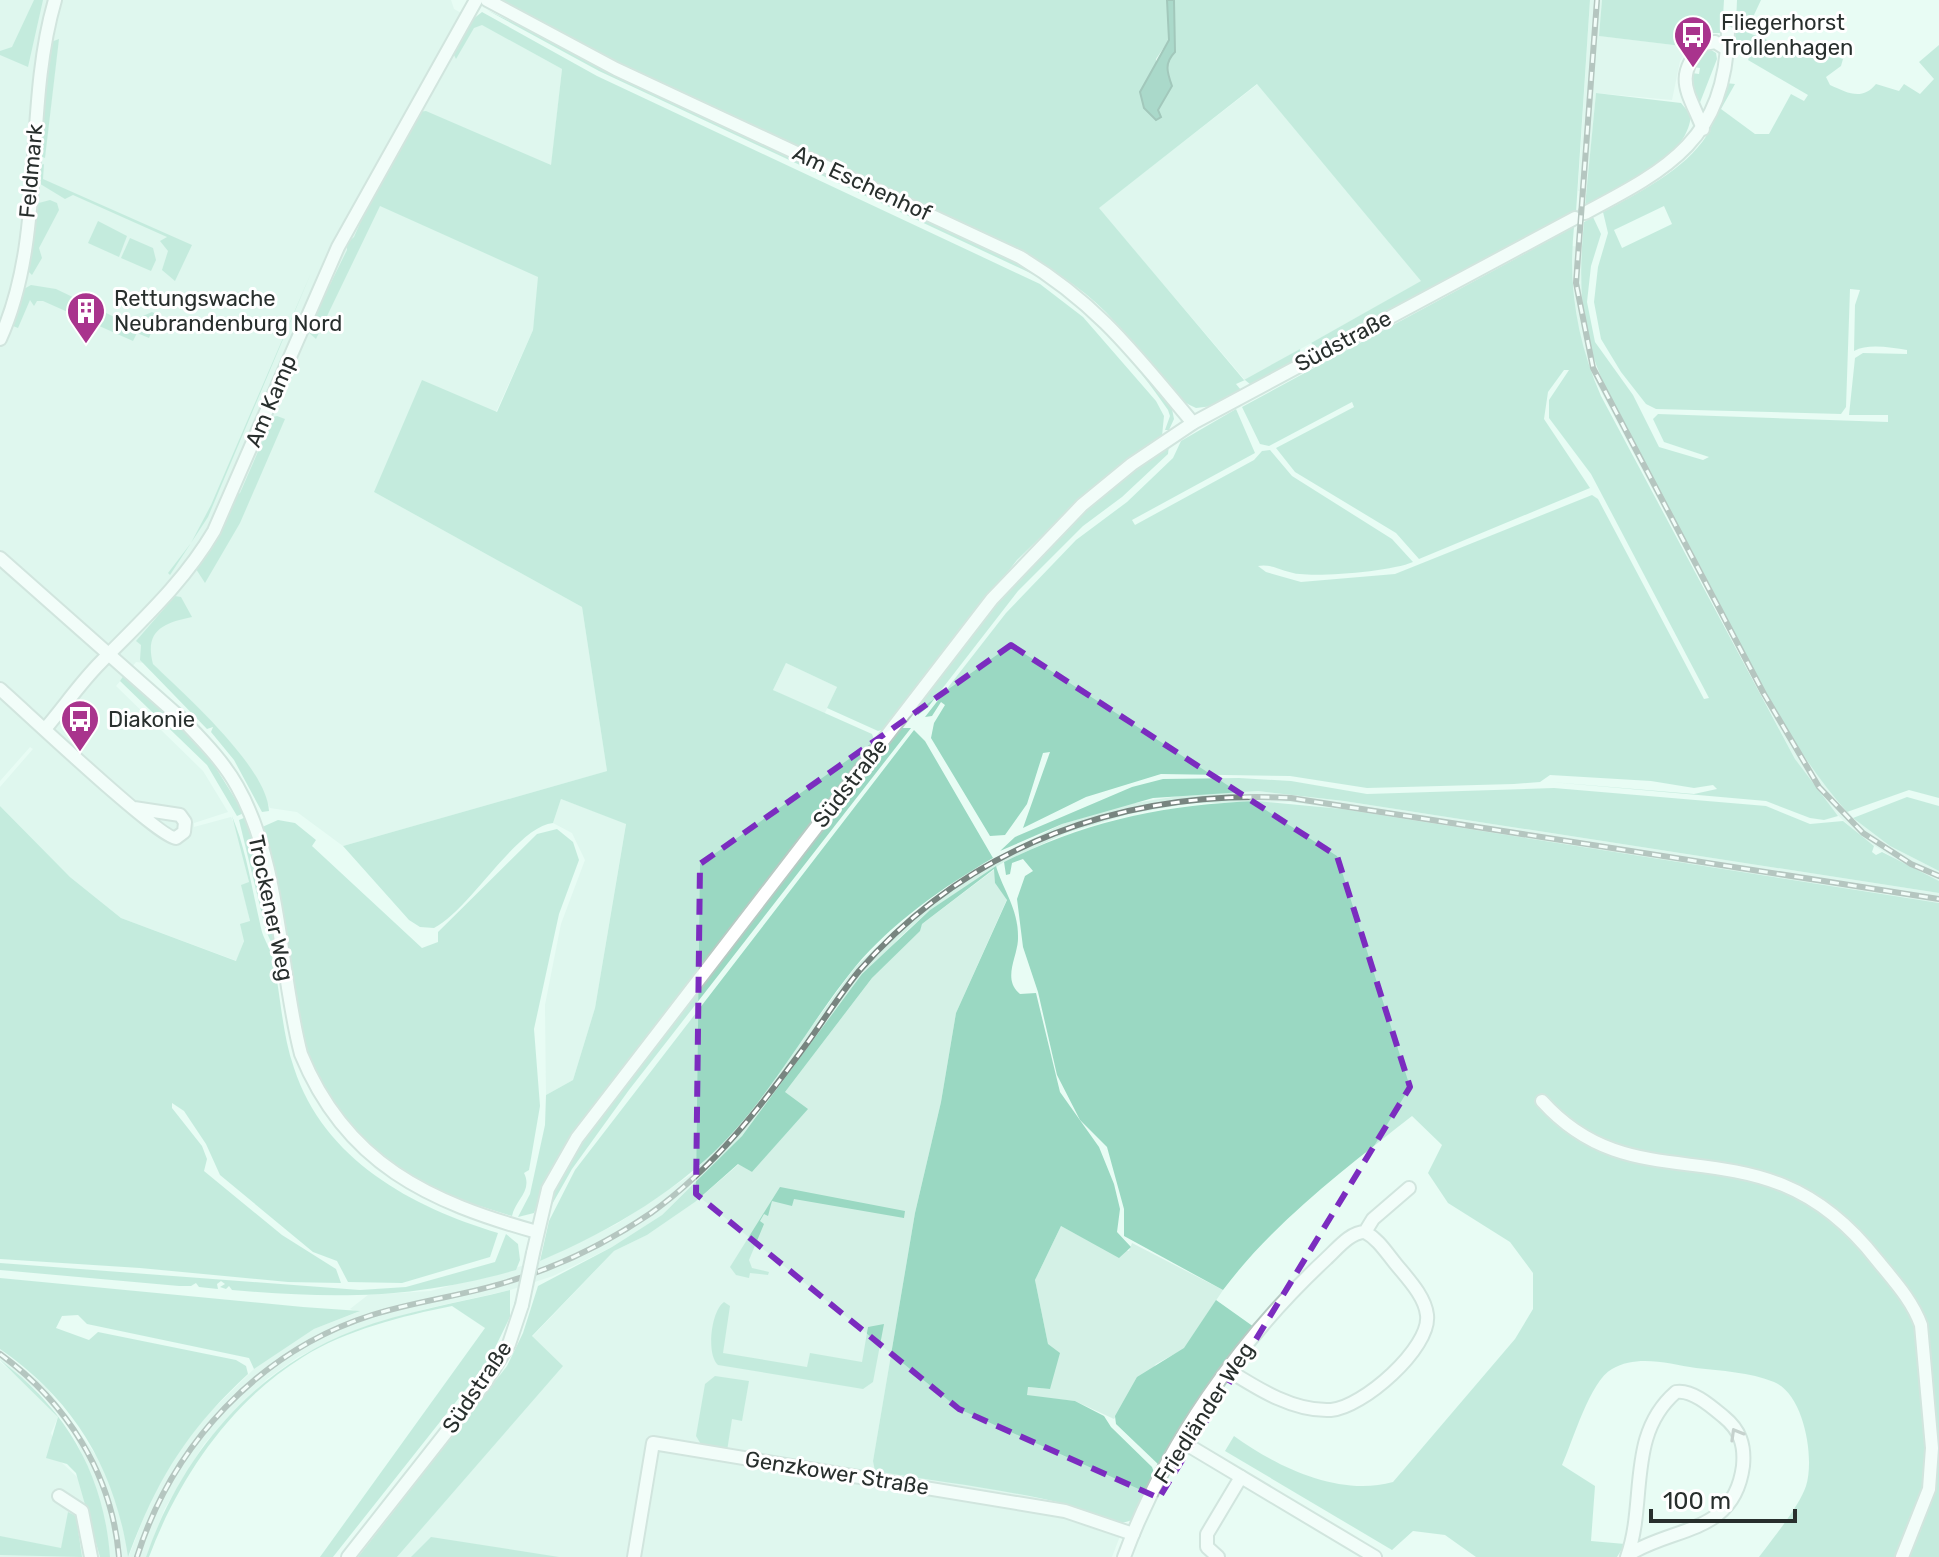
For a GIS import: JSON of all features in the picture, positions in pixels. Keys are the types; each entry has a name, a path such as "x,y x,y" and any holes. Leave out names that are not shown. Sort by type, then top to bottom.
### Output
{"street":[{"name":"Feldmark","path":"0,339 22,268 40,73 55,0"},
{"name":"Am Kamp","path":"45,729 109,654 183,578 214,531 338,247 476,0"},
{"name":"Am Eschenhof","path":"487,0 616,69 1020,257 1059,281 1112,327 1193,423"},
{"name":"Südstraße","path":"348,1557 485,1383 509,1344 522,1305 548,1189 577,1138 992,599 1082,505 1132,464 1193,423 1580,216 1669,164 1703,129 1723,75 1728,32"},
{"path":"1703,129 1687,98 1688,68 1704,44 1715,42 1728,50"},
{"name":"Trockener Weg","path":"0,558 210,748 242,795 264,859 301,1054 311,1079 347,1134 381,1165 423,1190 537,1232"},
{"path":"0,689 134,808"},
{"path":"1542,1101 1566,1127 1609,1149 1650,1160 1744,1174 1784,1185 1852,1229 1915,1308 1921,1325 1932,1448 1929,1489 1902,1557"},
{"name":"Friedländer Weg","path":"1124,1557 1181,1441 1228,1370 1267,1320 1315,1269 1354,1234 1365,1232 1373,1219 1409,1188"},
{"path":"1228,1370 1281,1399 1331,1410 1356,1403 1397,1369 1425,1331 1427,1313 1411,1282 1375,1238 1365,1232"},
{"path":"1676,1392 1689,1393 1723,1416 1741,1436 1744,1459 1738,1488 1726,1507 1705,1524 1628,1556 1645,1436 1676,1392"},
{"path":"1181,1441 1375,1557"},
{"name":"Genzkower Straße","path":"634,1557 653,1443 1065,1511 1133,1534"},
{"path":"1218,1557 1207,1547 1207,1534 1241,1477"},
{"path":"59,1496 82,1511 91,1557"}],"highlighted area":[{"path":"1011,645 1337,856 1410,1087 1159,1498 959,1409 696,1194 700,864"}],"shaded area":[{"path":"0,0 451,0 454,9 562,69 533,330 496,412 374,492 582,607 607,771 343,846 297,812 270,808 254,775 210,720 153,664 136,662 116,686 203,771 228,812 194,823 194,827 231,817 239,835 249,883 242,885 250,922 237,961 121,918 70,877 0,806 0,787 33,749 30,747 0,781"},
{"path":"34,0 43,0 28,67 0,55 0,51 12,47"},
{"path":"497,0 1167,0 1169,40 1156,59 1158,110 1172,86 1168,68 1175,51 1174,0 1590,0 1576,212 1319,349 1311,343 1421,281 1257,84 1099,208 1244,380 1300,349 1301,358 1251,385 1245,380 1236,384 1241,390 1213,406 1196,408 1162,382 1125,334 1095,302 1022,252 618,65"},
{"path":"1167,0 1174,0 1175,52 1168,68 1172,86 1158,110 1161,117 1156,120 1144,108 1140,92 1169,40"},
{"path":"1590,0 1602,0 1600,36 1690,47 1680,61 1672,100 1596,93 1587,192 1578,191"},
{"path":"1602,0 1724,0 1722,33 1698,33 1690,47 1599,36"},
{"path":"1737,0 1761,0 1746,32 1816,58 1821,51 1843,59 1841,66 1826,77 1830,85 1860,94 1876,84 1899,91 1904,84 1920,94 1934,79 1919,62 1939,45 1939,798 1909,790 1847,812 1823,783 1762,686 1629,437 1606,391 1591,350 1584,314 1581,258 1584,222 1593,217 1601,234 1591,266 1587,302 1595,342 1633,395 1659,447 1703,460 1709,457 1664,442 1653,419 1658,414 1888,422 1888,415 1849,415 1855,358 1863,353 1907,354 1907,350 1880,347 1854,351 1855,305 1860,290 1850,289 1846,407 1841,414 1656,409 1646,404 1601,339 1594,302 1598,267 1608,233 1603,212 1660,180 1698,148 1710,129 1726,83 1735,84 1721,109 1755,134 1769,134 1791,94 1804,101 1808,95 1748,60 1750,55 1735,48","holes":["1664,206 1672,224 1622,248 1614,230"]},
{"path":"487,10 1030,269 1090,314 1143,368 1172,409 1174,419 1169,430 1165,430 1170,416 1168,410 1141,373 1095,323 1043,279 599,71"},
{"path":"482,12 597,76 1040,284 1083,317 1156,401 1164,416 1162,436 1079,500 1017,560 885,729 878,731 827,708 837,687 786,663 773,690 872,734 875,742 574,1134 554,1165 534,1213 518,1217 530,1194 545,1125 546,1095 573,1080 595,1008 626,824 561,799 553,823 524,838 463,904 434,928 420,927 409,920 343,846 607,771 582,607 374,492 422,380 497,412 533,330 538,277 380,206 316,339 307,331 347,250 347,243 354,237 371,198 391,168 393,158 398,155 418,112 426,111 551,165 562,69 482,25 474,28 456,59 452,51 468,23"},
{"path":"59,39 45,158 40,156 45,74 51,42"},
{"path":"1708,48 1716,53 1717,59 1699,105 1692,89 1692,73 1699,74 1700,68 1694,67"},
{"path":"1258,84 1422,281 1245,380 1098,208"},
{"path":"1596,93 1681,103 1691,115 1687,131 1665,159 1633,181 1585,206"},
{"path":"44,164 43,179 192,245 175,281 162,270 168,251 160,241 167,237 73,195 65,199 37,182 36,167"},
{"path":"50,200 57,203 59,210 39,248 42,258 32,275 27,270 35,204"},
{"path":"98,221 127,236 119,257 88,243"},
{"path":"1574,227 1572,271 1576,313 1586,355 1601,396 1795,759 1838,816 1824,820 1810,818 1766,801 1551,782 1694,794 1717,789 1713,785 1694,788 1651,781 1550,775 1540,782 1514,784 1367,788 1290,776 1161,774 1086,797 1023,828 1050,752 1043,753 1027,804 1005,835 990,836 931,738 934,723 945,705 941,702 932,716 925,717 1006,613 1076,540 1127,502 1173,458 1181,441 1236,409 1255,453 1132,520 1135,525 1254,460 1262,451 1270,450 1292,476 1392,539 1413,562 1375,571 1325,575 1258,566 1266,572 1301,582 1395,574 1592,495 1598,499 1704,699 1709,698 1591,474 1549,418 1549,400 1569,370 1564,370 1548,392 1544,419 1590,488 1419,559 1396,533 1295,472 1276,448 1354,407 1352,402 1269,446 1260,444 1242,407"},
{"path":"130,238 153,248 156,260 151,271 121,258"},
{"path":"1572,246 1581,247 1581,282 1596,366 1803,753 1853,818 1890,846 1939,871 1939,881 1909,868 1861,837 1827,805 1795,759 1588,367 1575,314"},
{"path":"311,273 208,517 191,543 211,505"},
{"path":"31,285 56,289 127,323 152,312 159,315 149,338 137,333 133,341 43,301 37,301 34,306 30,300 18,328 13,326 22,290"},
{"path":"273,417 285,419 240,523 205,583 196,569 218,534 235,496 240,493"},
{"path":"1169,445 1168,454 1122,497 1083,526 1018,591 928,707 918,715 919,701 996,602 1085,509"},
{"path":"191,543 170,575 168,573"},
{"path":"175,596 181,597 192,617 165,626 154,636 151,643 153,664 240,753 265,793 269,811 262,812 234,760 211,732 213,727 207,729 140,660 141,645 136,641"},
{"path":"786,663 837,687 824,715 773,690"},
{"path":"124,675 206,752 244,813 237,816 207,765 120,681"},
{"path":"900,728 911,728 629,1090 572,1169 546,1215 553,1191 581,1141"},
{"path":"914,730 925,741 993,858 920,906 885,935 855,967 752,1110 693,1171 620,1221 540,1261 549,1221 575,1170"},
{"path":"1163,779 1291,781 1367,794 1554,788 1766,806 1810,824 1843,821 1874,846 1872,852 1876,855 1882,852 1939,881 1939,893 1344,801 1258,791 1153,798 1062,824 1000,851 1015,837 1132,787"},
{"path":"1258,791 1344,801 1939,893 1939,903 1291,802 1191,803 1129,814 1066,833 1004,862 930,910 898,939 742,1136 662,1215 612,1247 553,1276 355,1330 298,1357 267,1379 204,1444 165,1508 146,1557 110,1557 94,1487 74,1434 40,1393 0,1360 0,1349 46,1387 103,1465 116,1498 129,1556 153,1493 170,1462 195,1427 254,1369 314,1329 358,1312 350,1309 368,1295 431,1291 540,1261 617,1224 689,1176 736,1129 856,966 926,903 971,870 1062,824 1128,804 1191,794"},
{"path":"1907,797 1939,806 1939,871 1890,846 1853,818"},
{"path":"561,799 626,823 595,1008 573,1080 546,1095 545,1005 561,924 585,860 572,833 553,823"},
{"path":"1257,801 1342,809 1939,903 1939,1557 1759,1557 1803,1494 1808,1474 1808,1444 1800,1413 1784,1389 1774,1382 1735,1372 1654,1361 1632,1362 1612,1369 1596,1386 1562,1465 1595,1486 1591,1541 1625,1544 1617,1557 1476,1557 1445,1535 1413,1531 1392,1550 1225,1451 1234,1436 1269,1458 1309,1476 1351,1486 1393,1482 1515,1339 1533,1309 1533,1273 1510,1242 1448,1203 1428,1173 1442,1145 1412,1116 1288,1219 1223,1290 1124,1236 1124,1209 1107,1147 1080,1120 1057,1075 1038,992 1023,947 1017,899 1025,876 1033,871 1023,859 1012,863 1010,874 1006,875 1004,862 1066,835 1127,817 1189,806"},
{"path":"0,806 70,877 121,918 236,961 244,941 240,924 250,921 241,885 249,882 232,816 262,932 272,956 290,1054 308,1100 326,1129 349,1154 375,1175 434,1209 498,1233 490,1257 402,1283 348,1282 337,1261 313,1252 220,1175 206,1144 184,1111 172,1103 172,1108 202,1146 207,1159 204,1171 282,1235 336,1269 341,1283 288,1282 0,1259"},
{"path":"246,817 260,860 279,959 266,931 239,820"},
{"path":"278,820 295,823 316,840 312,846 422,948 438,942 438,932 537,834 557,829 573,842 579,860 559,914 534,1029 540,1106 529,1170 524,1173 525,1190 512,1216 448,1196 384,1161 333,1107 305,1053 260,828"},
{"path":"996,866 1017,926 1018,944 1011,974 1014,988 1020,994 1036,993 1060,1092 1099,1147 1120,1209 1117,1232 1131,1247 1119,1258 1061,1226 1035,1280 1048,1344 1060,1353 1050,1389 1028,1387 1027,1395 1075,1401 1104,1416 1111,1427 1152,1467 1155,1475 1133,1519 1118,1523 1045,1499 875,1471 873,1461 915,1213 941,1102 956,1013 1007,900 995,883 994,869 922,924 920,931 872,978 785,1092 808,1109 752,1172 738,1164 695,1202 647,1235 614,1251 532,1336 563,1366 397,1557 358,1557 507,1366 523,1333 538,1286 612,1247 662,1215 742,1136 862,974 930,910"},
{"path":"995,869 995,883 1007,899 956,1013 941,1102 915,1213 873,1461 1055,1502 1125,1523 1112,1557 397,1557 562,1366 532,1337 614,1251 647,1235 695,1202 739,1164 752,1172 807,1109 784,1093 872,978 919,931 922,924"},
{"path":"780,1187 905,1211 904,1218 794,1199 792,1206 772,1201 768,1216 764,1214 760,1221 764,1224 749,1260 752,1268 769,1272 768,1275 750,1273 749,1278 736,1275 730,1267"},
{"path":"1061,1226 1091,1242 1129,1251 1132,1243 1223,1290 1184,1349 1156,1364 1114,1419 1075,1401 1027,1396 1027,1387 1050,1389 1048,1344 1035,1280"},
{"path":"506,1234 518,1244 520,1260 516,1270 443,1287 375,1294 270,1293 232,1290 229,1286 226,1289 220,1287 225,1284 221,1281 217,1284 218,1289 199,1287 196,1283 179,1286 0,1270 0,1263 360,1290 406,1287 495,1262"},
{"path":"0,1278 360,1311 314,1329 254,1369 249,1358 87,1324 78,1315 62,1316 56,1328 89,1340 98,1332 236,1360 246,1366 248,1374 207,1416 162,1480 128,1557 113,1495 87,1439 49,1391 0,1349"},
{"path":"510,1290 510,1317 489,1360 333,1557 320,1557 485,1328 452,1306 394,1319 337,1339 277,1375 230,1419 210,1444 175,1499 149,1557 146,1557 179,1484 201,1451 225,1420 253,1392 284,1368 318,1347 374,1323"},
{"path":"1216,1300 1254,1327 1160,1466 1116,1424 1115,1416 1137,1377 1184,1348"},
{"path":"724,1302 730,1306 723,1353 807,1367 810,1353 862,1362 868,1327 884,1324 873,1382 863,1389 718,1365 711,1343 713,1323"},
{"path":"0,1360 23,1379 58,1417"},
{"path":"0,1362 39,1394 58,1417 51,1433 61,1462 79,1479 100,1557 0,1557"},
{"path":"715,1376 749,1381 742,1421 732,1419 727,1451 702,1446 696,1436 705,1384"},
{"path":"58,1417 78,1446 90,1471 100,1498 110,1557 100,1557 76,1473 67,1464 46,1458"},
{"path":"68,1512 76,1516 82,1557 0,1555 0,1536 61,1548"},
{"path":"431,1537 559,1557 411,1557"}],"railway":[{"path":"1597,0 1576,283 1593,368 1764,694 1819,787 1863,833 1911,864 1939,876"},
{"path":"137,1557 173,1477 197,1441 225,1408 257,1378 293,1352 331,1331 389,1310 490,1287 545,1269 600,1244 651,1213 696,1176 736,1134 791,1066 859,971 903,927 950,889 1001,858 1054,834 1111,815 1169,803 1229,798 1291,798 1939,899"},
{"path":"0,1354 46,1395 82,1443 107,1497 119,1557"}],"place":[{"name":"Fliegerhorst Trollenhagen","path":"1693,69"},
{"name":"Rettungswache Neubrandenburg Nord","path":"86,345"},
{"name":"Diakonie","path":"80,753"}]}
